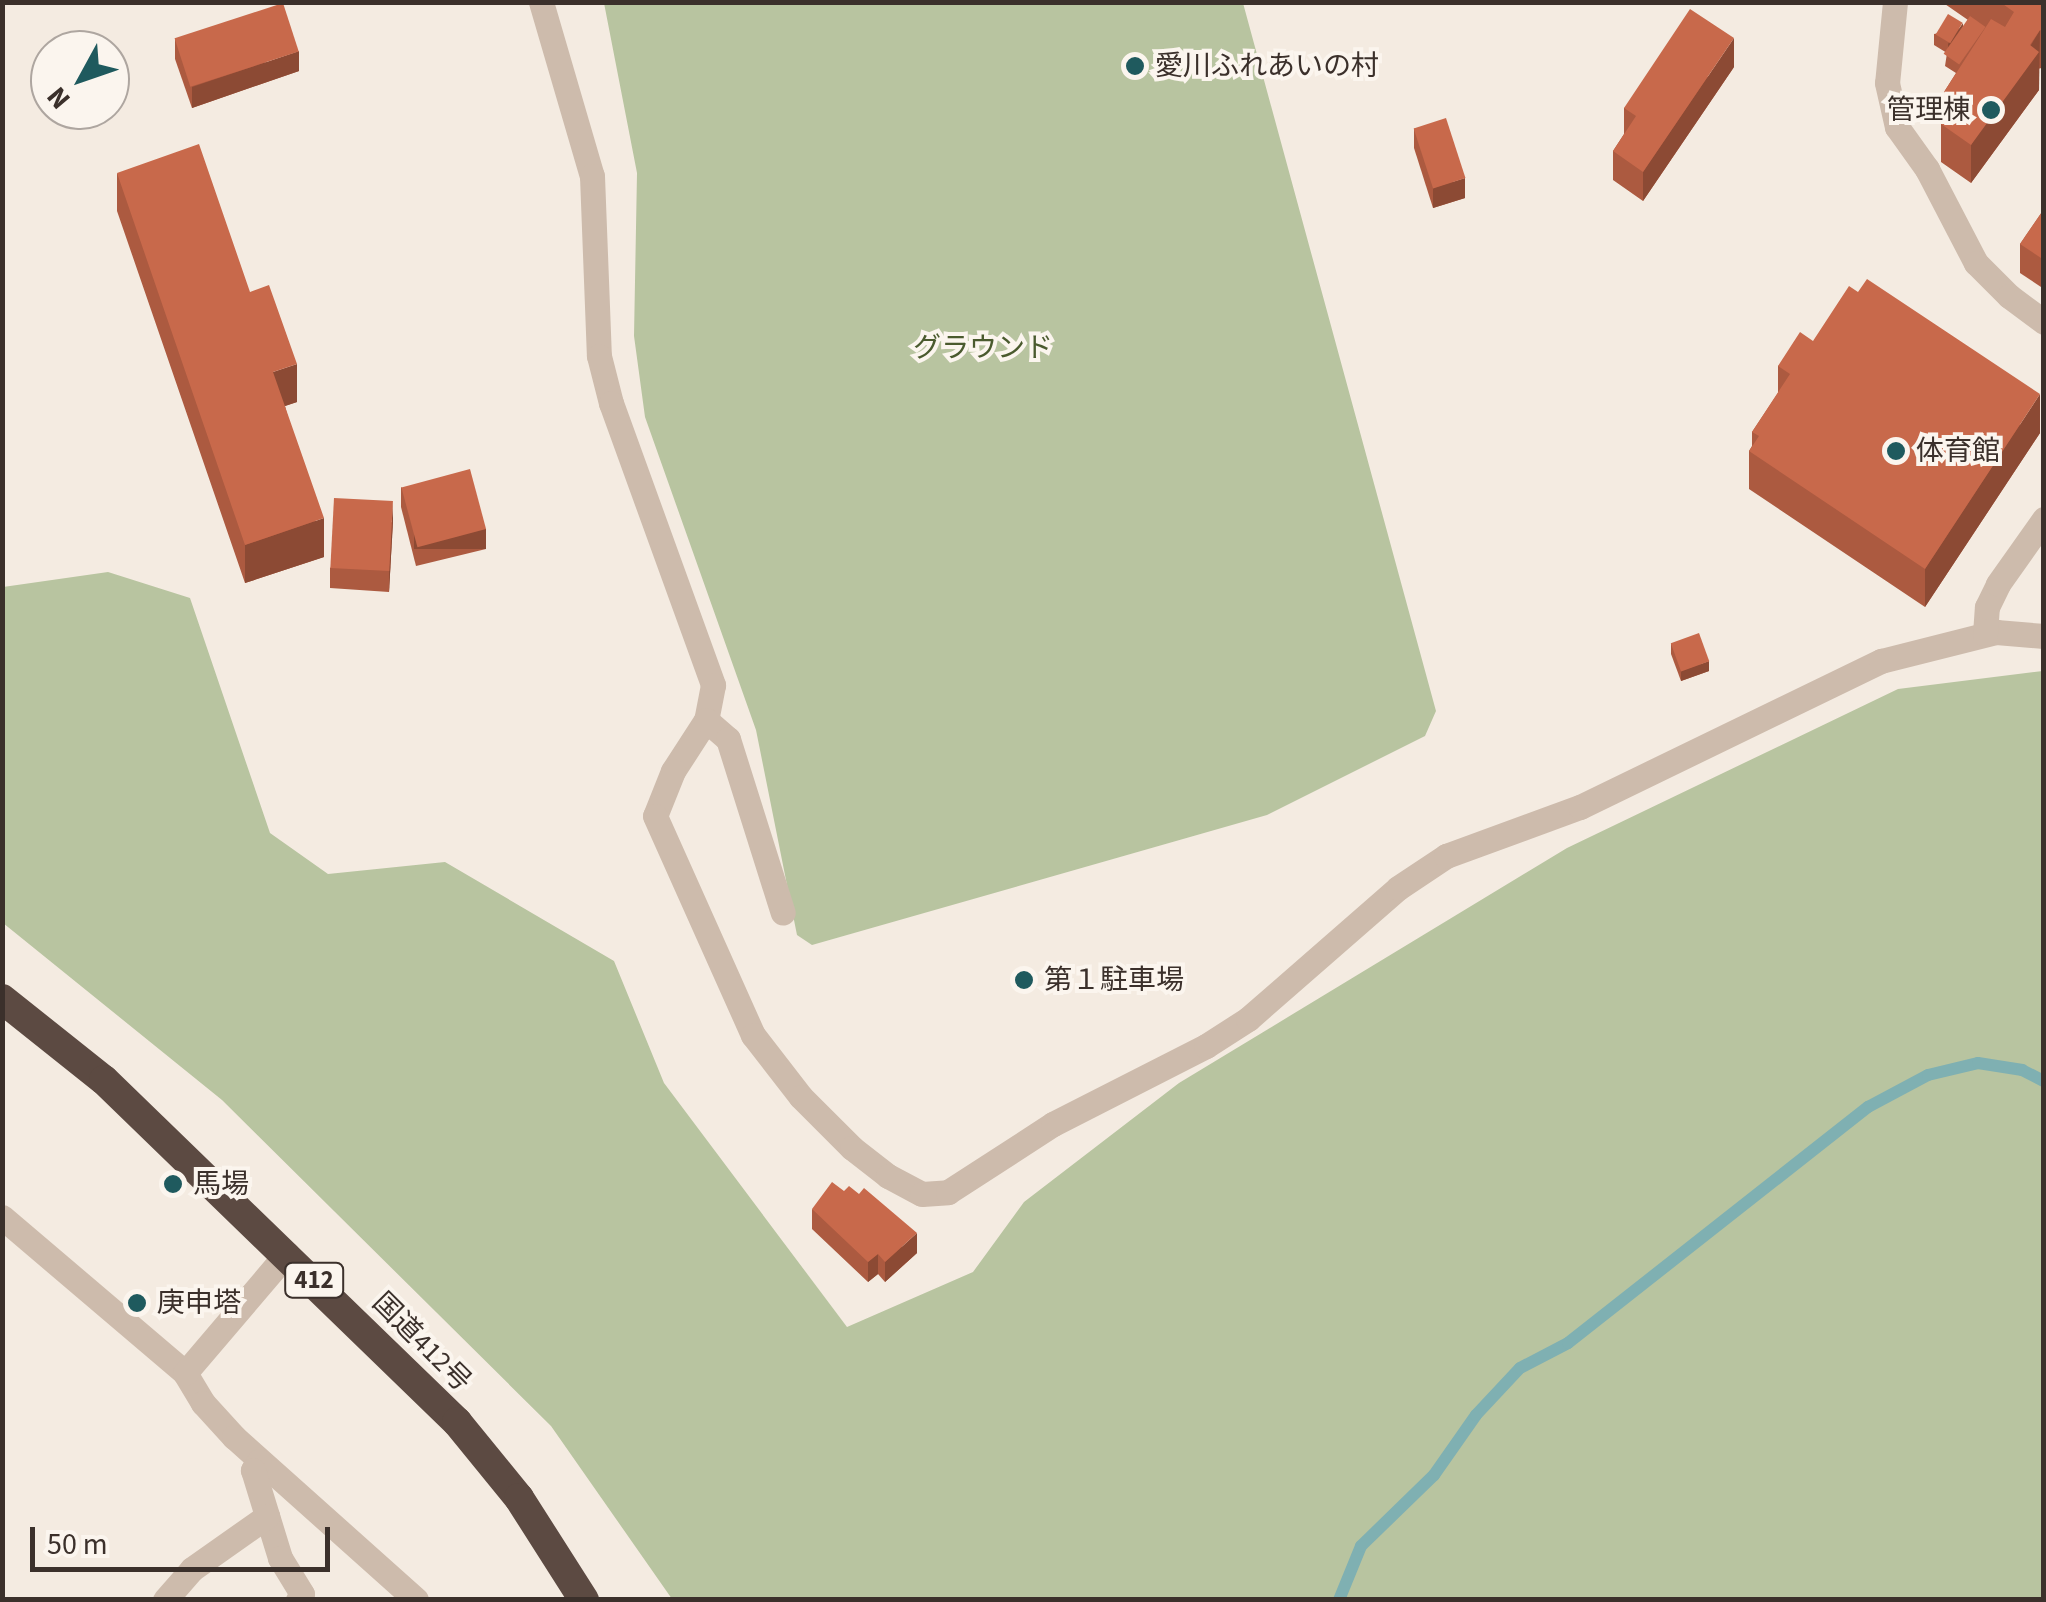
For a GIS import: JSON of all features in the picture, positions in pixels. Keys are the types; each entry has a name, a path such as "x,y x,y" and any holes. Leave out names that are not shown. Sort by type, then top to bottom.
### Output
{"highway":[{"name":"国道412号","path":"2,999 104,1080 457,1422 519,1498 584,1600"}],"street":[{"path":"540,2 592,176 598,356 610,403 713,684 706,720 673,770 655,816 745,1016 766,1050 827,1123 888,1176 922,1194 948,1192 1066,1117 1206,1046 1248,1019 1398,888 1446,856 1580,807 1882,661 1985,634 2044,636"},
{"path":"1895,2 1887,83 1896,127 1928,169 1976,262 2009,296 2044,322"},
{"path":"1985,634 1987,607 1998,584 2044,519"},
{"path":"706,720 728,740 783,914"},
{"path":"2,1218 185,1373 203,1403 259,1460 416,1600"},
{"path":"185,1373 286,1253"},
{"path":"259,1460 253,1470 280,1558 302,1594 298,1600"},
{"path":"164,1600 192,1569 267,1516"}],"green space":[{"name":"グラウンド","path":"604,3 1243,3 1436,711 1425,736 1267,815 812,945 797,935 756,730 645,417 634,336 637,173"},
{"path":"108,572 190,598 270,833 328,874 445,862 614,961 664,1083 847,1327 973,1272 1024,1202 1179,1083 1567,848 1898,689 2043,671 2043,1599 672,1599 551,1426 222,1100 3,923 3,587"}],"building":[{"path":"2000,2 2044,2 2044,32 2040,30 2030,45 2039,52 1971,145 1941,124 1956,101 1944,92 1991,19 2005,27 2014,12"},
{"path":"283,3 299,52 190,87 175,38"},
{"path":"1690,9 1734,38 1643,172 1613,151 1636,116 1624,108"},
{"path":"1948,14 1963,23 1950,43 1936,35"},
{"path":"1970,16 1986,27 1959,65 1944,54"},
{"path":"1446,118 1465,178 1433,188 1414,129"},
{"path":"199,144 250,292 269,285 297,364 273,372 324,518 245,545 117,173"},
{"path":"2044,209 2044,260 2020,244"},
{"name":"体育館","path":"1867,279 2040,394 1925,569 1749,451 1759,436 1752,432 1790,374 1778,366 1800,332 1813,341 1849,286 1858,292"},
{"path":"470,469 486,529 417,547 401,487"},
{"path":"334,498 393,501 389,571 330,568"},
{"path":"1699,633 1709,661 1681,671 1671,643"},
{"path":"832,1182 844,1191 849,1186 859,1194 864,1188 917,1233 885,1262 878,1254 868,1262 812,1209"}],"waterway":[{"path":"1339,1600 1361,1546 1434,1475 1476,1415 1520,1368 1568,1343 1868,1107 1928,1075 1978,1063 2022,1070 2044,1081"}],"place":[{"name":"愛川ふれあいの村","path":"1135,66"},
{"name":"管理棟","path":"1991,110"},
{"name":"体育館","path":"1896,451"},
{"name":"第１駐車場","path":"1024,980"},
{"name":"馬場","path":"173,1184"},
{"name":"庚申塔","path":"137,1303"}]}
